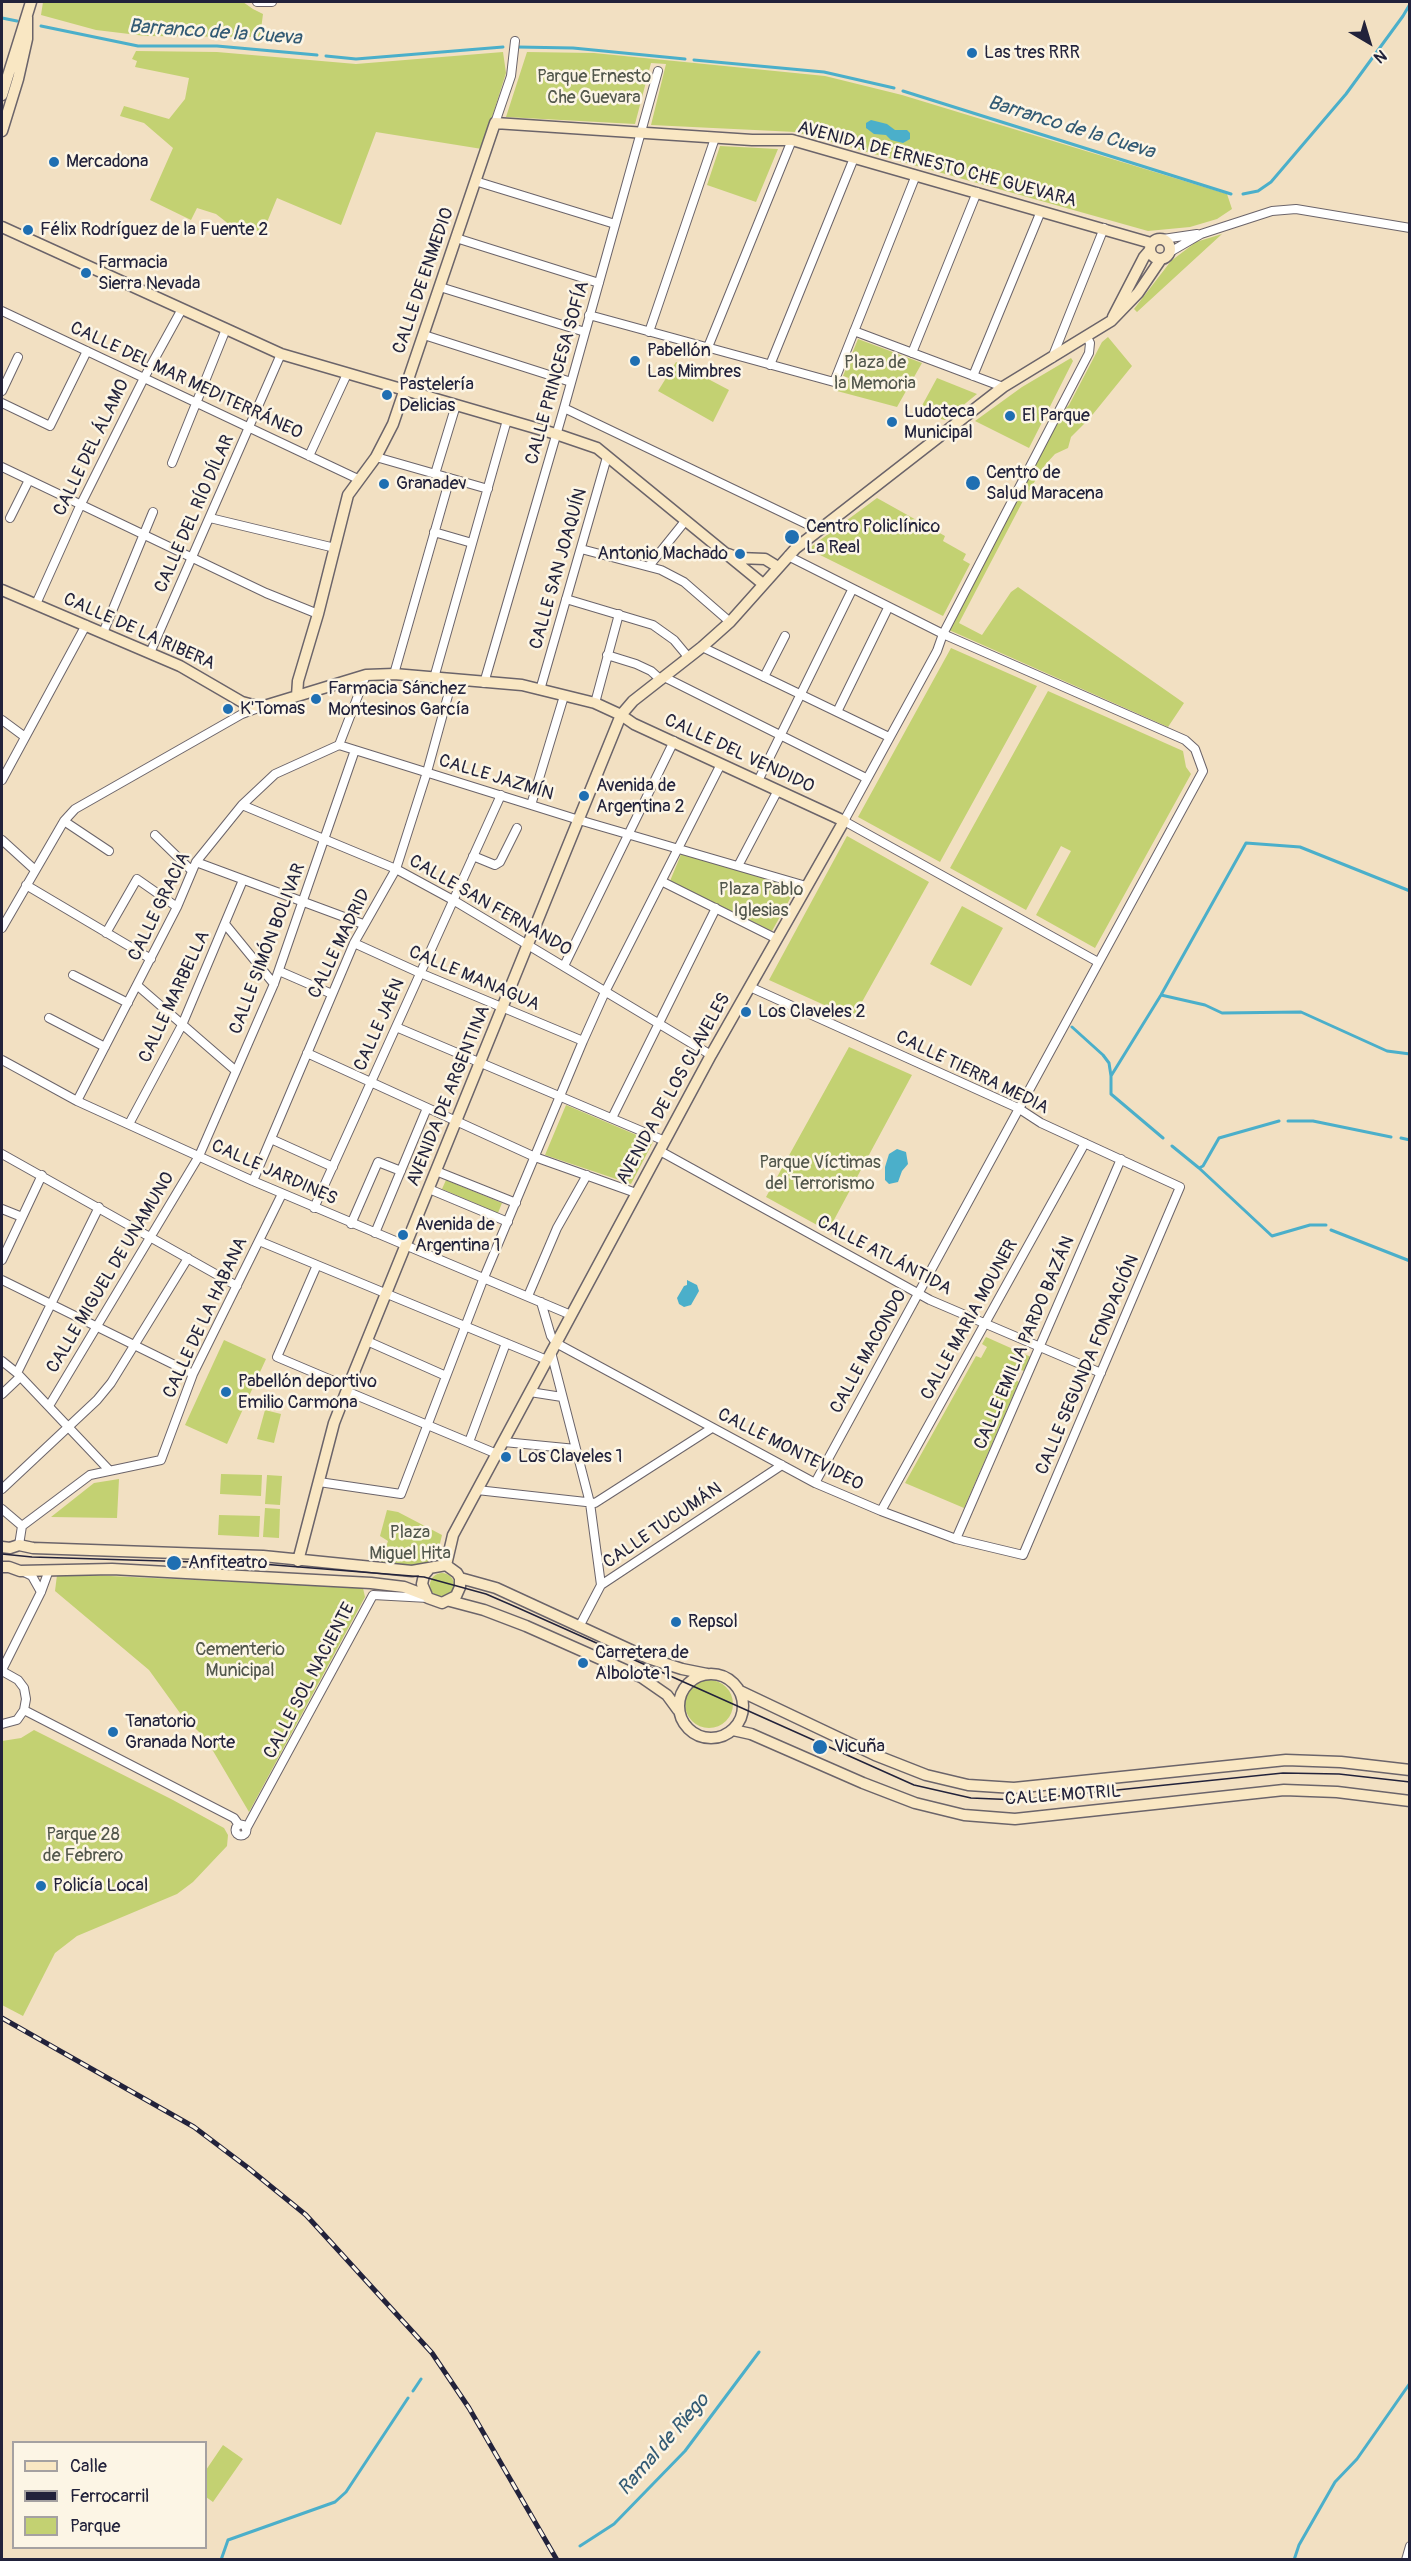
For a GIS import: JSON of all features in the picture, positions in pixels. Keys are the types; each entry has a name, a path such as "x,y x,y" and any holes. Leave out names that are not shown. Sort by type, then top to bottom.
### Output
{"street":[{"path":"2,95 27,39 27,16 31,2"},
{"path":"257,2 272,2"},
{"name":"CALLE DE ENMEDIO","path":"297,696 298,681 318,614 348,495 376,457 393,424 511,76 514,40"},
{"name":"CALLE PRINCESA SOFÍA","path":"484,682 564,408 658,71"},
{"path":"2,131 9,76"},
{"name":"AVENIDA DE ERNESTO CHE GUEVARA","path":"495,123 641,131 715,138 792,140 1104,228 1151,247"},
{"path":"649,332 715,138"},
{"path":"708,347 792,140"},
{"path":"770,365 854,158"},
{"path":"589,315 834,382 916,175"},
{"path":"475,181 615,224"},
{"path":"912,352 977,192"},
{"path":"1111,321 1144,256 1156,239 1201,234 1272,210 1296,209 1410,228"},
{"path":"972,375 1041,211"},
{"path":"2,227 281,354 405,389 597,448 763,584"},
{"path":"1052,359 1104,228"},
{"path":"1151,247 1153,256 1166,256 1201,234"},
{"path":"456,238 598,283"},
{"path":"621,715 633,701 689,658 730,622 788,556 819,530 1003,387 1111,321 1138,293 1166,256 1170,245 1163,239"},
{"path":"440,287 585,332"},
{"name":"CALLE DEL ÁLAMO","path":"36,604 80,506 144,378 182,309"},
{"name":"CALLE DEL MAR MEDITERRÁNEO","path":"2,310 358,479"},
{"path":"172,463 226,329"},
{"path":"854,331 1003,387"},
{"path":"424,335 571,382"},
{"name":"AVENIDA DE LOS CLAVELES","path":"446,1565 453,1535 636,1193 937,651 943,634 1089,353 1090,343 1087,337"},
{"path":"2,403 50,426 87,351"},
{"name":"CALLE DEL RÍO DÍLAR","path":"150,653 281,354"},
{"path":"2,391 18,357"},
{"path":"309,456 347,374"},
{"path":"435,474 456,405"},
{"path":"564,408 819,530"},
{"path":"434,678 507,420"},
{"path":"376,457 488,489"},
{"name":"CALLE SAN JOAQUÍN","path":"540,690 607,457"},
{"path":"2,467 266,593 318,614"},
{"path":"394,674 450,478"},
{"path":"10,518 29,480"},
{"path":"103,633 153,512"},
{"path":"210,518 335,548"},
{"path":"649,566 686,520"},
{"path":"434,532 472,543"},
{"path":"581,549 649,566 684,582 730,622"},
{"path":"728,554 738,558 765,559 778,567"},
{"path":"788,556 943,634"},
{"path":"751,574 759,560"},
{"name":"CALLE DE LA RIBERA","path":"2,590 150,653 204,679 242,702 261,707"},
{"path":"758,781 852,590"},
{"path":"566,599 652,625 674,640 689,658"},
{"path":"837,712 888,608"},
{"path":"595,703 618,614"},
{"path":"2,780 87,626"},
{"name":"CALLE MACONDO","path":"815,1484 1203,771 1192,744 943,634"},
{"path":"764,677 785,636"},
{"path":"702,647 889,737"},
{"path":"608,655 636,663 866,778"},
{"name":"CALLE DEL VENDIDO","path":"261,707 366,675 394,674 452,681 522,685 595,703 634,724 844,821"},
{"path":"339,745 366,675"},
{"name":"CALLE MADRID","path":"253,1181 354,943 396,869 427,772 452,681"},
{"path":"531,805 564,696"},
{"path":"2,928 64,821 75,809 242,714 261,707"},
{"name":"AVENIDA DE ARGENTINA","path":"298,1561 334,1423 621,715"},
{"path":"2,720 25,737"},
{"path":"564,966 674,741"},
{"name":"CALLE JAZMÍN","path":"339,745 678,849"},
{"name":"CALLE GRACIA","path":"77,1101 138,986 177,907 194,866 242,805 275,774 339,745"},
{"name":"CALLE SIMÓN BOLIVAR","path":"199,1156 279,971 355,750"},
{"path":"319,1482 400,1494 483,1280 583,1041 605,992 663,882 721,764"},
{"path":"738,867 778,790"},
{"name":"CALLE JAÉN","path":"314,1208 501,795"},
{"name":"CALLE SAN FERNANDO","path":"242,805 396,869 453,900 711,1055"},
{"path":"64,821 109,851"},
{"path":"844,821 1098,962"},
{"path":"473,856 495,865 500,862 517,828"},
{"path":"155,835 194,866 243,880 363,924"},
{"path":"2,840 35,870"},
{"path":"678,849 806,886"},
{"path":"106,933 137,879 177,907"},
{"name":"CALLE MARBELLA","path":"129,1124 182,1025 243,880"},
{"path":"663,882 777,939"},
{"path":"26,885 151,959"},
{"path":"612,1118 716,908"},
{"path":"225,924 274,984"},
{"name":"CALLE MANAGUA","path":"354,943 583,1041"},
{"path":"279,971 332,994"},
{"path":"73,975 128,1003"},
{"path":"138,986 236,1071"},
{"name":"CALLE TIERRA MEDIA","path":"750,987 1018,1108 1041,1123 1180,1187"},
{"path":"49,1018 105,1047"},
{"name":"CALLE ATLÁNTIDA","path":"396,1027 612,1118 919,1293 1101,1373"},
{"path":"307,1053 535,1157 636,1193"},
{"name":"CALLE JARDINES","path":"2,1060 77,1101 282,1194 571,1315"},
{"path":"375,1233 427,1108"},
{"path":"271,1138 333,1167"},
{"name":"CALLE MARIA MOUNER","path":"881,1511 1085,1143"},
{"path":"2,1154 237,1286"},
{"name":"CALLE MIGUEL DE UNAMUNO","path":"49,1406 199,1156"},
{"name":"CALLE EMILIA PARDO BAZÁN","path":"956,1539 1121,1159"},
{"path":"351,1224 378,1162 401,1172"},
{"path":"436,1171 516,1203"},
{"path":"2,1260 42,1175"},
{"path":"528,1296 557,1228 586,1175"},
{"name":"CALLE SEGUNDA FONDACIÓN","path":"1023,1555 1180,1187"},
{"path":"429,1189 507,1222"},
{"name":"CALLE DE LA HABANA","path":"22,1526 90,1475 161,1460 193,1374 282,1194"},
{"path":"2,1394 19,1375 51,1303 99,1207"},
{"path":"2,1209 22,1217"},
{"name":"CALLE MONTEVIDEO","path":"259,1241 506,1343 552,1352 712,1428 815,1484 956,1539 1023,1555"},
{"path":"2,1489 98,1400 111,1383 188,1258"},
{"path":"317,1265 277,1357 497,1454"},
{"path":"2,1280 193,1374"},
{"path":"541,1302 551,1336 552,1352 562,1397 590,1503 601,1585"},
{"path":"367,1341 446,1376"},
{"path":"469,1442 506,1343"},
{"path":"2,1361 19,1375 109,1470"},
{"path":"530,1392 562,1397"},
{"path":"477,1490 595,1503 712,1428"},
{"path":"504,1442 576,1449"},
{"name":"CALLE TUCUMÁN","path":"579,1627 601,1585 782,1466"},
{"path":"2,1509 22,1526 14,1547 6,1555 14,1568 32,1576 41,1592"},
{"path":"14,1547 198,1553 412,1571 429,1569"},
{"path":"14,1547 32,1557 30,1563 14,1568"},
{"path":"427,1596 422,1584 424,1575 434,1566 446,1565 460,1578 458,1593 450,1601"},
{"path":"14,1568 112,1569 371,1583 404,1587 442,1603 450,1601 484,1610 526,1626 640,1677 667,1695 678,1710 685,1726 698,1736 714,1738 725,1735 733,1730 740,1721 743,1709 740,1691 723,1676 648,1658 496,1588 460,1578"},
{"path":"2,1724 16,1720 24,1710 26,1699 24,1688 18,1680 2,1671 41,1592 49,1570"},
{"name":"CALLE SOL NACIENTE","path":"24,1710 234,1818 243,1827 373,1595 418,1599 427,1596"},
{"path":"678,1710 681,1693 688,1683 707,1674"},
{"name":"CALLE MOTRIL","path":"740,1691 875,1755 926,1775 968,1785 1014,1788 1286,1760 1341,1762 1410,1770"},
{"name":"CALLE MOTRIL","path":"733,1730 751,1734 905,1799 964,1815 1015,1819 1284,1790 1337,1792 1410,1801"},
{"path":"1406,2559 1410,2546"}],"green space":[{"path":"43,2 243,2 263,14 260,37 146,36 96,30 41,15"},
{"path":"136,51 217,52 356,64 503,52 506,73 482,149 376,132 341,225 277,198 263,232 230,225 216,214 197,208 191,220 150,200 173,148 144,123 120,116 124,106 169,119 185,99 189,78 135,67 137,61 132,59"},
{"name":"Parque Ernesto Che Guevara","path":"527,52 594,53 825,76 902,95 1227,194 1232,209 1217,219 1190,227 1148,231 796,132 651,125 666,64 651,63 635,124 506,117"},
{"path":"720,146 778,149 756,202 707,185"},
{"path":"1222,234 1137,312 1134,309 1171,261 1196,242"},
{"path":"1108,337 1132,366 1089,419 1071,437 1068,448 1055,454 1045,465 1025,497 959,623 982,635 1011,592 1018,587 1184,703 1168,727 949,630 1058,416 1069,405 1102,342"},
{"name":"Plaza de la Memoria","path":"858,339 922,363 897,407 837,391 840,384 845,386 849,378 843,376"},
{"path":"1071,358 1073,361 1029,448 975,421 1022,387"},
{"path":"676,362 729,390 713,422 658,391"},
{"path":"937,378 977,394 945,420 918,413"},
{"path":"877,498 945,536 943,541 966,554 963,560 970,564 943,616 808,549"},
{"path":"951,648 1037,686 940,862 858,817"},
{"path":"1048,691 1183,751 1186,767 1191,774 1095,948 1036,915 1071,851 1061,846 1026,910 950,868"},
{"path":"847,836 929,882 853,1018 769,980"},
{"name":"Plaza Pablo Iglesias","path":"682,852 796,888 772,931 670,881"},
{"path":"962,906 1003,928 971,986 930,964"},
{"name":"Parque Víctimas del Terrorismo","path":"849,1047 912,1075 828,1231 766,1197"},
{"path":"566,1105 653,1142 631,1184 545,1155"},
{"path":"446,1180 502,1203 498,1213 442,1189"},
{"path":"986,1337 1031,1357 1024,1371 1018,1369 1013,1378 1019,1382 964,1508 905,1483 976,1356 981,1358 987,1347 982,1344"},
{"name":"Pabellón deportivo Emilio Carmona","path":"224,1340 266,1359 227,1444 185,1425"},
{"path":"265,1410 281,1414 274,1443 257,1439"},
{"path":"221,1474 262,1475 261,1496 220,1494"},
{"path":"267,1475 282,1476 280,1505 265,1504"},
{"path":"119,1479 117,1518 51,1517 94,1483"},
{"path":"265,1508 280,1509 279,1538 263,1537"},
{"name":"Plaza Miguel Hita","path":"387,1510 398,1512 442,1535 437,1556 421,1566 380,1564 388,1541 380,1536"},
{"path":"219,1515 260,1516 259,1537 218,1535"},
{"path":"442,1573 451,1576 454,1585 451,1594 442,1597 433,1594 430,1585 433,1576"},
{"name":"Cementerio Municipal","path":"57,1575 363,1588 365,1597 249,1812 206,1739 180,1713 149,1670 55,1591"},
{"path":"709,1680 726,1687 733,1704 726,1721 709,1728 692,1721 685,1704 692,1687"},
{"name":"Parque 28 de Febrero","path":"34,1730 173,1800 224,1828 228,1835 227,1846 193,1882 177,1894 77,1936 55,1953 23,2016 2,2005 2,1741 21,1738"},
{"path":"223,2445 243,2459 213,2502 207,2498 207,2469"}],"water":[{"path":"871,120 887,124 895,130 907,130 910,133 910,139 903,143 891,140 886,135 874,134 866,128 866,123"},
{"path":"897,1149 906,1152 908,1164 902,1171 898,1182 889,1184 885,1180 885,1167 889,1154"},
{"path":"687,1280 697,1285 699,1291 691,1305 684,1307 679,1304 677,1298 687,1285"}],"waterway":[{"path":"1243,194 1258,191 1271,182 1346,94 1410,4"},
{"name":"Barranco de la Cueva","path":"2,18 17,21"},
{"name":"Barranco de la Cueva","path":"41,26 138,46 217,46 317,55"},
{"name":"Barranco de la Cueva","path":"326,56 356,59 503,47"},
{"name":"Barranco de la Cueva","path":"517,47 573,48 685,59"},
{"name":"Barranco de la Cueva","path":"694,60 824,72 894,88"},
{"name":"Barranco de la Cueva","path":"903,91 1231,194"},
{"path":"1072,1027 1103,1055 1109,1063 1111,1076 1161,995 1246,843 1300,847 1410,891"},
{"path":"1161,995 1205,1005 1222,1013 1301,1012 1387,1051 1410,1054"},
{"path":"1111,1076 1111,1094 1163,1138"},
{"path":"1172,1146 1199,1168 1203,1166 1219,1138 1279,1121"},
{"path":"1288,1121 1313,1121 1391,1137"},
{"path":"1401,1138 1410,1140"},
{"path":"1199,1168 1272,1236 1310,1225 1326,1225"},
{"path":"1331,1230 1410,1261"},
{"name":"Ramal de Riego","path":"580,2546 614,2524 685,2451 759,2352"},
{"path":"413,2391 421,2379"},
{"path":"1294,2560 1299,2545 1335,2482 1357,2459 1410,2383"},
{"path":"221,2560 228,2540 335,2502 346,2492 408,2398"}],"tram line":[{"path":"2,1554 32,1557 262,1564 424,1577 486,1594 914,1785 971,1798 1019,1800 1283,1773 1339,1774 1410,1782"}],"railway":[{"path":"2,2018 194,2127 306,2215 432,2353 469,2408 557,2560"}],"place":[{"name":"Las tres RRR","path":"972,53"},
{"name":"Mercadona","path":"54,162"},
{"name":"Félix Rodríguez de la Fuente 2","path":"28,230"},
{"name":"Farmacia Sierra Nevada","path":"86,273"},
{"name":"Pabellón Las Mimbres","path":"635,361"},
{"name":"Pastelería Delicias","path":"387,395"},
{"name":"El Parque","path":"1010,416"},
{"name":"Ludoteca Municipal","path":"892,422"},
{"name":"Centro de Salud Maracena","path":"973,483"},
{"name":"Granadev","path":"384,484"},
{"name":"Centro Policlínico La Real","path":"792,537"},
{"name":"Antonio Machado","path":"740,554"},
{"name":"Farmacia Sánchez Montesinos García","path":"316,699"},
{"name":"K'Tomas","path":"228,709"},
{"name":"Avenida de Argentina 2","path":"584,796"},
{"name":"Los Claveles 2","path":"746,1012"},
{"name":"Avenida de Argentina 1","path":"403,1235"},
{"name":"Pabellón deportivo Emilio Carmona","path":"226,1392"},
{"name":"Los Claveles 1","path":"506,1457"},
{"name":"Anfiteatro","path":"174,1563"},
{"name":"Repsol","path":"676,1622"},
{"name":"Carretera de Albolote 1","path":"583,1663"},
{"name":"Tanatorio Granada Norte","path":"113,1732"},
{"name":"Vicuña","path":"820,1747"},
{"name":"Policía Local","path":"41,1886"}]}
